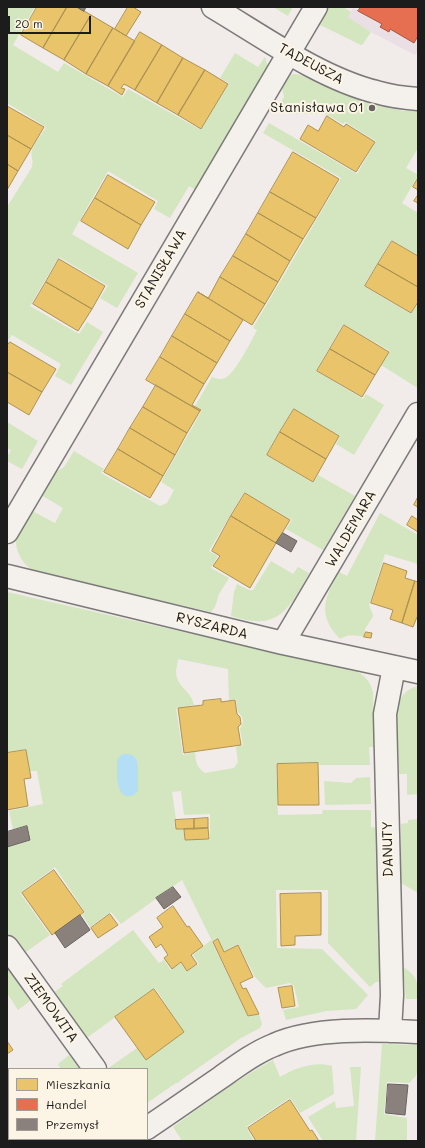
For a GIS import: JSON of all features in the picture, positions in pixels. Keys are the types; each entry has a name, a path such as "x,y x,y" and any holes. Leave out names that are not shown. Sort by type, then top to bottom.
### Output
{"street":[{"name":"TADEUSZA","path":"213,7 321,71 348,83 374,92 397,97 418,99"},
{"name":"STANISŁAWA","path":"7,532 288,52 316,7"},
{"name":"WALDEMARA","path":"283,643 418,414"},
{"name":"RYSZARDA","path":"7,576 283,643 418,672"},
{"name":"DANUTY","path":"390,1031 392,995 385,714 394,667"},
{"name":"ZIEMOWITA","path":"7,947 94,1068"},
{"path":"148,1127 246,1060 275,1044 338,1031 418,1032"}],"shaded area":[{"path":"360,7 418,7 418,50 415,55 371,32 348,17 353,8 358,10"}],"green space":[{"path":"7,7 35,7 13,45 58,72 64,63 123,97 128,89 201,130 229,83 220,78 235,53 258,67 265,57 267,64 267,71 198,191 189,186 170,218 154,209 158,201 108,171 72,234 138,273 117,308 100,298 108,286 59,257 30,306 79,334 87,322 103,332 71,385 55,376 61,364 12,335 7,342 7,207 32,167 32,150 46,127 7,103"},
{"path":"273,7 293,7 288,16"},
{"path":"326,7 343,7 351,12 348,17 371,32 363,44 361,45 316,23"},
{"path":"295,74 363,102 404,111 418,111 418,148 406,168 418,176 402,203 418,213 418,255 391,240 364,286 411,314 416,306 418,307 418,387 381,365 390,351 343,324 316,371 363,399 366,394 384,405 354,455 336,444 340,436 293,409 266,455 313,483 318,475 355,496 323,550 286,529 292,520 244,492 209,551 218,556 211,568 229,578 219,594 215,607 211,612 36,572 24,563 21,558 17,549 16,538 30,514 34,512 55,523 63,508 41,495 54,473 64,467 74,451 104,469 101,473 160,506 167,503 174,490 161,482 202,410 195,406 212,377 218,379 225,378 238,364 257,330 253,328 254,326 341,178 263,133 269,123 357,174 376,141 345,122 343,124 326,114 289,114 276,111 284,97 281,84 289,75"},
{"path":"7,422 38,441 22,469 7,461 7,457 11,450 7,448"},
{"path":"380,513 418,535 418,564 385,554 369,605 373,615 365,629 364,637 352,635 340,639 328,622 325,606 327,598 339,572 347,576"},
{"path":"271,561 293,574 298,567 309,573 295,598 282,613 265,621 255,621 231,616 234,592 237,584 249,590 253,590"},
{"path":"7,592 360,673 368,680 373,693 374,747 369,747 370,765 276,763 278,815 322,814 323,810 371,810 371,827 377,828 380,982 376,982 370,987 328,943 328,890 276,890 277,948 322,949 368,995 356,1009 326,1011 286,1020 283,1010 299,1007 294,986 290,983 266,988 255,977 238,944 224,951 218,938 212,941 182,880 121,924 111,912 90,927 82,915 85,912 55,867 20,893 50,935 23,954 7,932 7,847 31,840 27,826 13,829 9,811 43,804 37,771 30,771 26,749 7,753","holes":["178,659 228,669 229,700 236,699 238,712 242,717 243,722 240,729 243,745 236,747 238,762 234,768 205,773 197,764 195,752 183,755 176,708 194,705 190,696 181,686 177,677 176,670","181,791 184,815 210,814 210,840 184,840 184,829 175,829 174,819 176,819 172,792"]},
{"path":"418,686 418,794 407,795 407,774 399,774 397,709 401,697 410,689"},
{"path":"370,777 371,804 325,805 324,781 351,783 356,778"},
{"path":"418,819 418,893 401,883 401,824 408,823 408,820"},
{"path":"133,930 159,963 164,960 171,970 181,963 187,971 199,964 193,955 211,940 248,1017 259,1014 262,1024 260,1028 241,1038 148,1102 148,1068 108,1068 137,1048 146,1060 184,1032 155,988 84,1040 51,994 63,986 61,984"},
{"path":"403,967 412,974 416,980 418,999 406,999"},
{"path":"7,968 30,1001 18,1010 7,993"},
{"path":"382,1044 418,1045 418,1066 416,1076 409,1083 387,1082 384,1114 407,1118 407,1141 375,1141"},
{"path":"69,1055 80,1068 60,1068 58,1064"},
{"path":"273,1060 280,1077 305,1066 319,1064 332,1066 334,1094 300,1113 290,1098 246,1127 254,1141 178,1141 181,1139 173,1127 234,1083"},
{"path":"350,1067 361,1067 356,1141 323,1141 308,1117 335,1101 336,1108 354,1106"},
{"path":"66,1140 109,1140 108,1141"}],"water":[{"path":"124,754 134,756 138,766 138,791 134,795 130,796 124,795 121,792 117,776 117,760"}],"building: Mieszkania":[{"path":"37,7 67,7 43,48 21,35"},
{"path":"67,7 77,7 91,15 64,60 43,48"},
{"path":"128,7 133,7 141,12 126,36 115,29"},
{"path":"91,15 113,28 86,74 64,60"},
{"path":"113,28 135,41 108,86 86,74"},
{"path":"140,32 162,45 135,90 124,84 121,88 125,89 122,95 108,86"},
{"path":"162,45 183,58 157,103 135,90"},
{"path":"183,58 205,70 178,115 157,103"},
{"path":"205,70 228,84 201,129 178,115"},
{"path":"7,106 44,127 31,149 7,135"},
{"path":"327,116 344,127 346,124 375,142 356,172 300,139 308,125 318,131"},
{"path":"7,135 31,149 18,171 7,164"},
{"path":"293,152 339,179 316,218 270,192"},
{"path":"7,164 18,171 7,190"},
{"path":"108,175 155,202 141,225 95,198"},
{"path":"418,178 418,190 413,187"},
{"path":"270,192 316,218 303,239 258,213"},
{"path":"418,195 418,203 414,201"},
{"path":"95,198 141,225 128,249 81,221"},
{"path":"258,213 303,239 290,261 246,234"},
{"path":"246,234 290,261 278,282 233,256"},
{"path":"392,241 418,256 418,287 378,264"},
{"path":"233,256 278,282 265,304 220,277"},
{"path":"59,259 105,286 92,309 46,282"},
{"path":"378,264 418,287 418,302 411,313 365,286"},
{"path":"220,277 265,304 252,325 198,292 208,298"},
{"path":"46,282 92,309 78,331 33,304"},
{"path":"198,292 243,320 230,341 185,314"},
{"path":"185,314 230,341 217,363 172,336"},
{"path":"344,325 389,352 375,375 330,349"},
{"path":"172,336 217,363 204,384 160,357"},
{"path":"10,342 56,369 42,392 7,372 7,346"},
{"path":"330,349 375,375 362,397 317,371"},
{"path":"160,357 204,384 192,405 201,410 200,411 146,380"},
{"path":"7,372 42,392 29,415 7,402"},
{"path":"156,385 200,411 187,433 143,407"},
{"path":"143,407 187,433 175,455 130,428"},
{"path":"294,409 339,436 326,459 280,432"},
{"path":"130,428 175,455 163,476 118,449"},
{"path":"280,432 326,459 313,482 267,455"},
{"path":"118,449 163,476 150,498 104,472"},
{"path":"245,493 290,520 276,543 231,516"},
{"path":"418,497 418,507 414,505"},
{"path":"231,516 276,543 250,588 213,566 220,556 212,551"},
{"path":"412,516 418,520 418,532 407,525"},
{"path":"384,563 407,571 405,578 415,581 402,623 390,619 393,610 371,603"},
{"path":"415,581 418,582 418,618 417,617 413,627 402,623"},
{"path":"366,632 372,633 371,638 364,637"},
{"path":"221,699 221,702 235,700 237,714 240,717 241,724 238,727 241,745 184,753 178,708 203,705 203,701"},
{"path":"26,750 31,778 24,779 28,806 7,810 7,753"},
{"path":"318,763 319,805 278,805 277,764"},
{"path":"208,818 208,828 194,829 194,819"},
{"path":"194,819 194,829 176,829 175,820"},
{"path":"208,828 209,839 185,840 184,829"},
{"path":"54,870 84,912 52,935 22,893"},
{"path":"321,893 321,935 295,936 295,945 281,946 280,894"},
{"path":"173,906 187,927 189,926 203,946 191,955 197,964 187,971 181,962 172,969 164,958 168,955 161,944 156,948 149,937 163,927 157,918"},
{"path":"110,914 118,925 98,938 91,928"},
{"path":"218,939 224,952 238,945 253,977 240,983 243,989 246,988 259,1014 248,1016 213,942"},
{"path":"292,986 295,1006 282,1008 278,988"},
{"path":"154,989 184,1032 146,1060 115,1017"},
{"path":"7,1041 13,1050 7,1054"},
{"path":"290,1100 310,1131 312,1130 319,1141 256,1141 248,1128"},
{"path":"8,1108 8,1138 7,1136"},
{"path":"10,1140 34,1140 33,1141"}],"building: Handel":[{"path":"361,7 418,7 418,36 414,43 390,29 389,32 380,27 382,24 358,11"}],"building: Przemysł":[{"path":"77,7 86,7 84,11"},
{"path":"283,533 297,541 291,552 276,543"},
{"path":"27,826 30,840 7,847 7,832"},
{"path":"173,887 181,897 164,909 156,898"},
{"path":"80,915 90,930 65,948 55,933"},
{"path":"388,1084 408,1085 405,1115 386,1113"}],"place":[{"name":"Stanisława 01","path":"372,108"}]}
